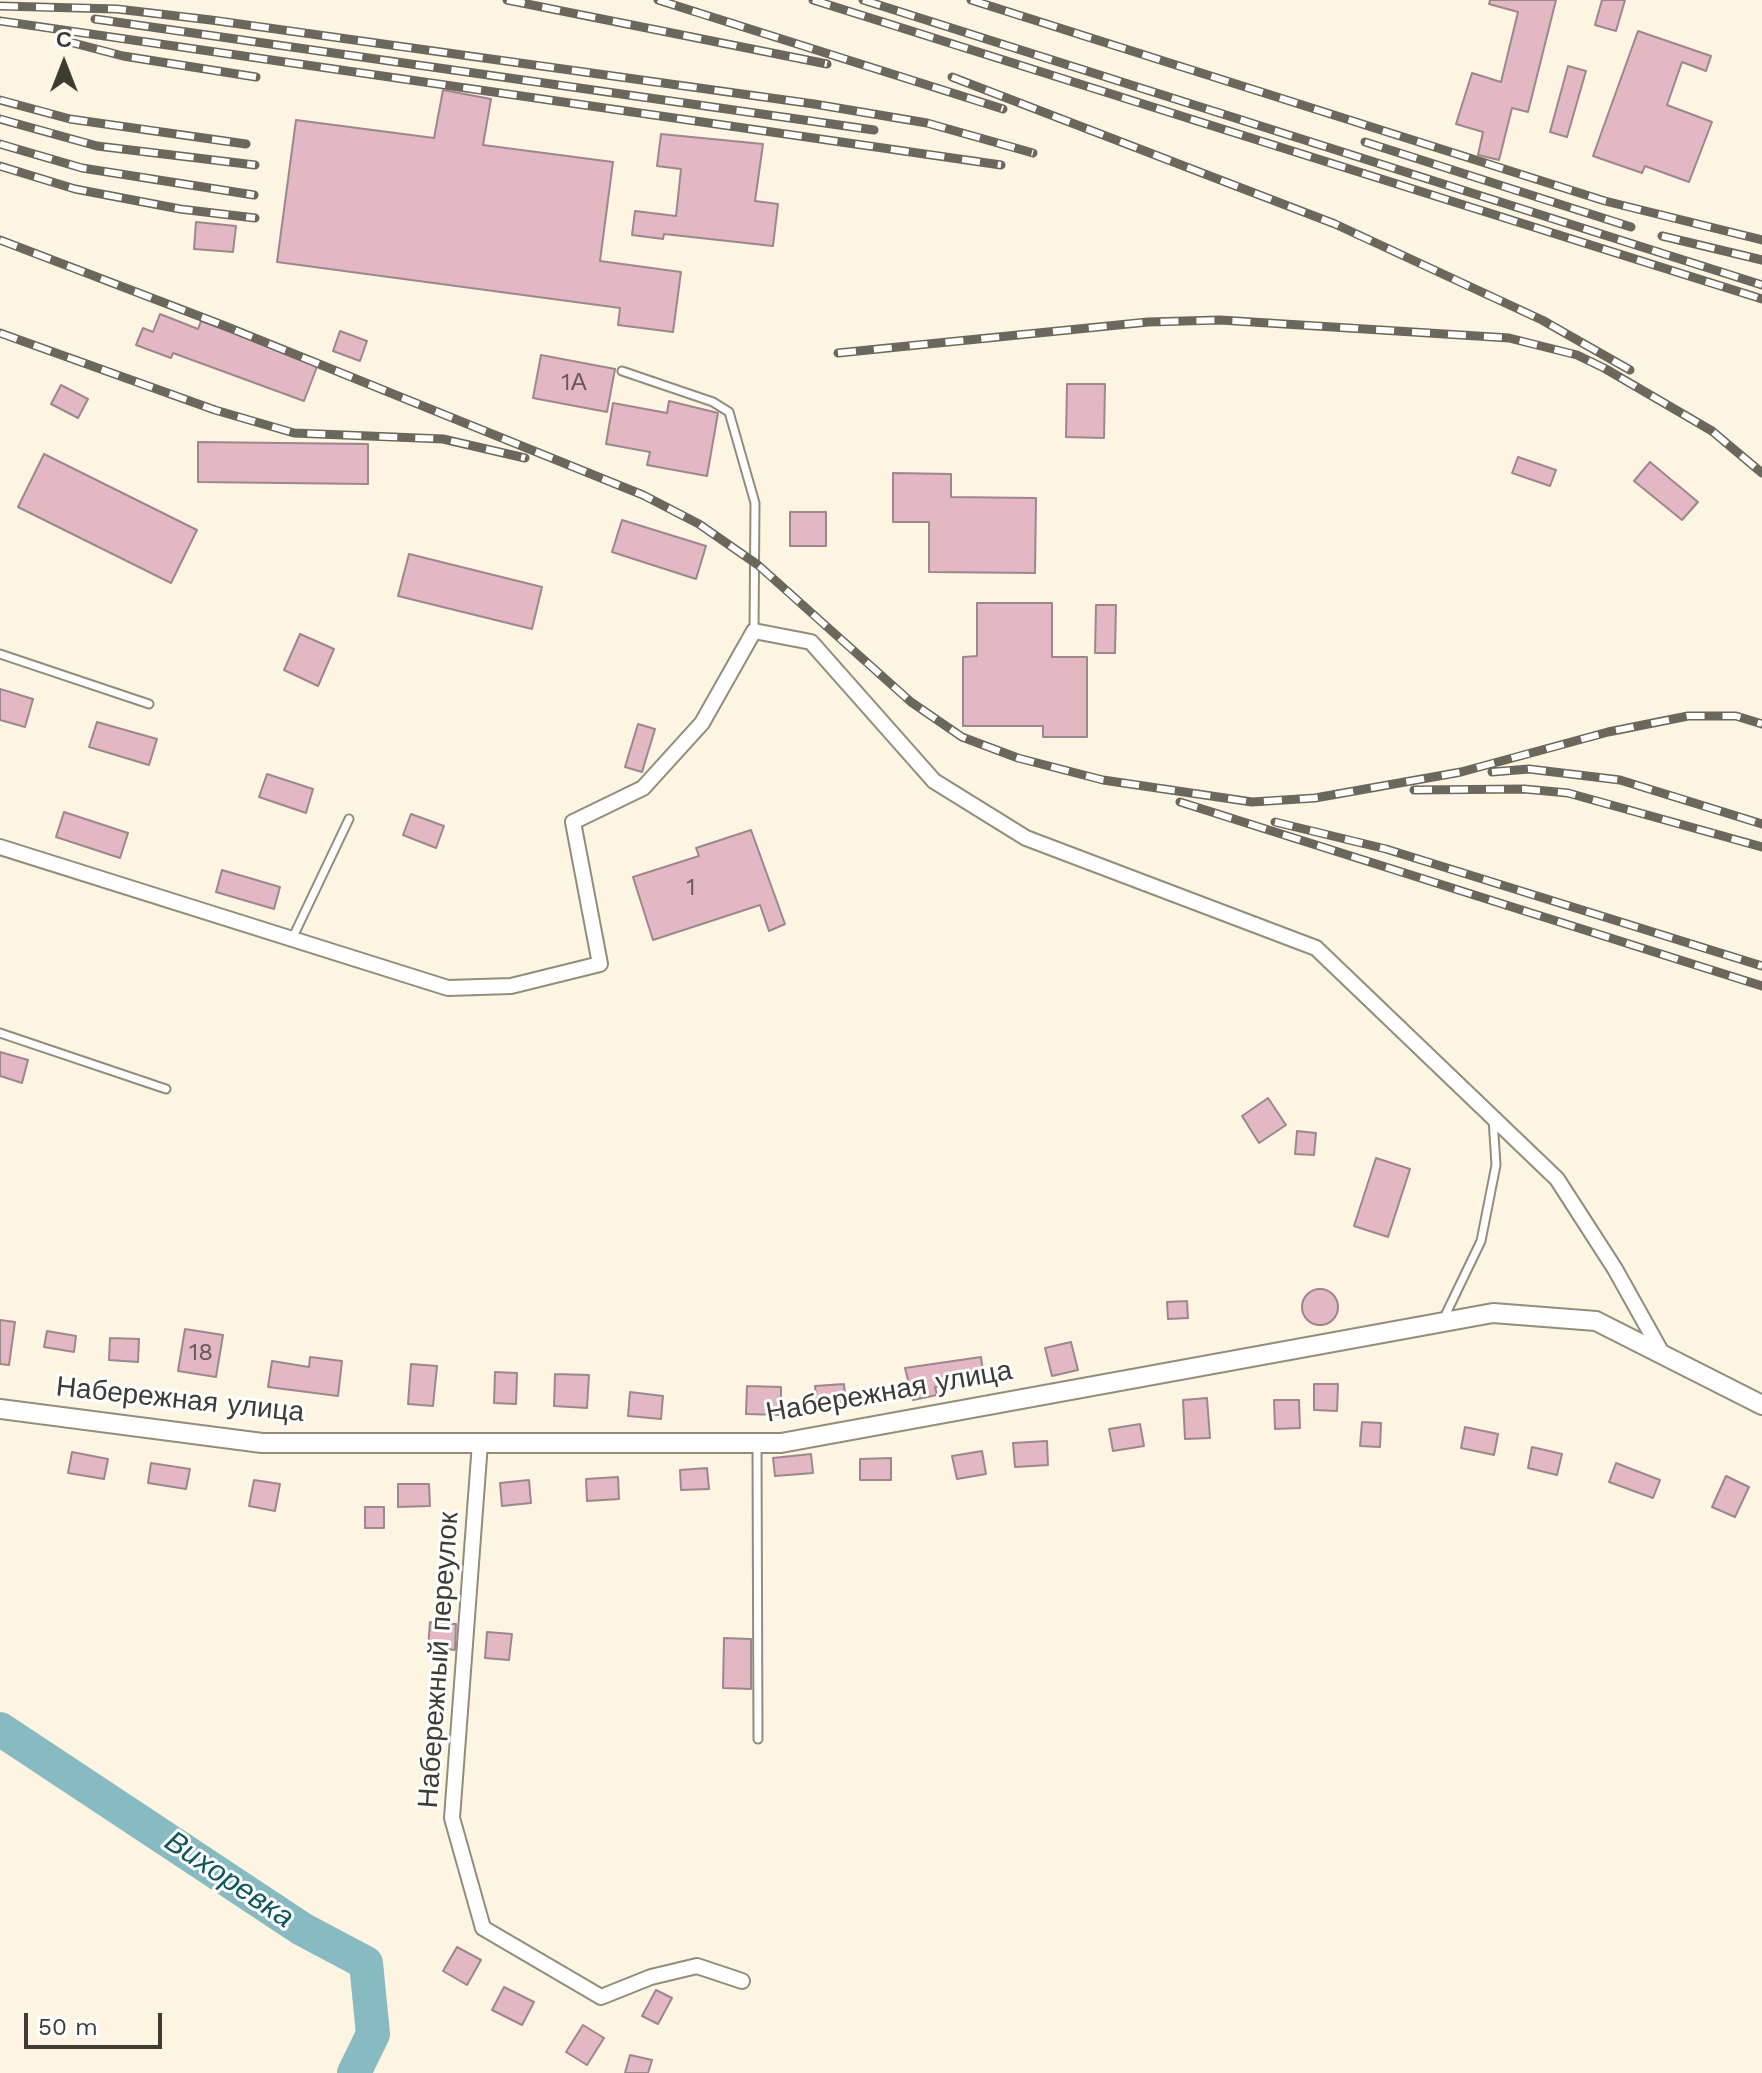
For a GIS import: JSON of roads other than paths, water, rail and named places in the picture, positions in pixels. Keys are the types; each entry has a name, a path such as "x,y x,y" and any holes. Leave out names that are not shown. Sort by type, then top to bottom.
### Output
{"street":[{"path":"0,847 448,988 511,986 600,964 573,822 643,788 702,723 754,631 811,642 934,781 1026,838 1316,948 1557,1179 1615,1269 1663,1355"},
{"name":"Набережная улица","path":"0,1409 262,1443 781,1443 1493,1313 1596,1321 1762,1405"},
{"name":"Набережный переулок","path":"480,1443 452,1818 483,1928 601,1997 651,1977 697,1966 742,1981"}],"lane":[{"path":"622,371 713,402 729,412 755,503 754,631"},
{"path":"0,654 149,704"},
{"path":"292,939 349,819"},
{"path":"0,1033 166,1089"},
{"path":"1442,1322 1481,1241 1496,1165 1493,1119"},
{"path":"757,1443 758,1739"}],"waterway":[{"name":"Вихоревка","path":"0,1729 302,1929 366,1963 373,2034 354,2073"}],"railway":[{"path":"507,0 827,64"},
{"path":"658,0 1003,109"},
{"path":"813,0 1762,299"},
{"path":"863,0 1762,285"},
{"path":"971,0 1605,201 1762,240"},
{"path":"0,6 117,9 211,20 814,104 927,123 1033,153"},
{"path":"95,19 874,130"},
{"path":"0,21 1001,165"},
{"path":"62,40 123,56 256,77"},
{"path":"952,77 1335,224 1542,320 1630,370"},
{"path":"0,100 70,119 246,144"},
{"path":"0,119 97,146 255,165"},
{"path":"1365,142 1631,227"},
{"path":"0,144 82,168 254,195"},
{"path":"0,166 75,189 180,209 255,218"},
{"path":"1662,236 1762,260"},
{"path":"0,240 225,326 643,495 699,524 758,565 911,702 962,737 1018,758 1103,780 1252,802 1315,798 1461,772 1608,732 1688,716 1736,716 1762,724"},
{"path":"838,353 1148,322 1220,320 1509,338 1577,355 1604,368 1712,431 1762,473"},
{"path":"0,333 215,410 294,433 443,439 525,458"},
{"path":"1492,772 1529,769 1620,780 1762,824"},
{"path":"1414,790 1524,789 1568,793 1762,847"},
{"path":"1180,802 1762,986"},
{"path":"1275,822 1386,849 1762,966"}]}
